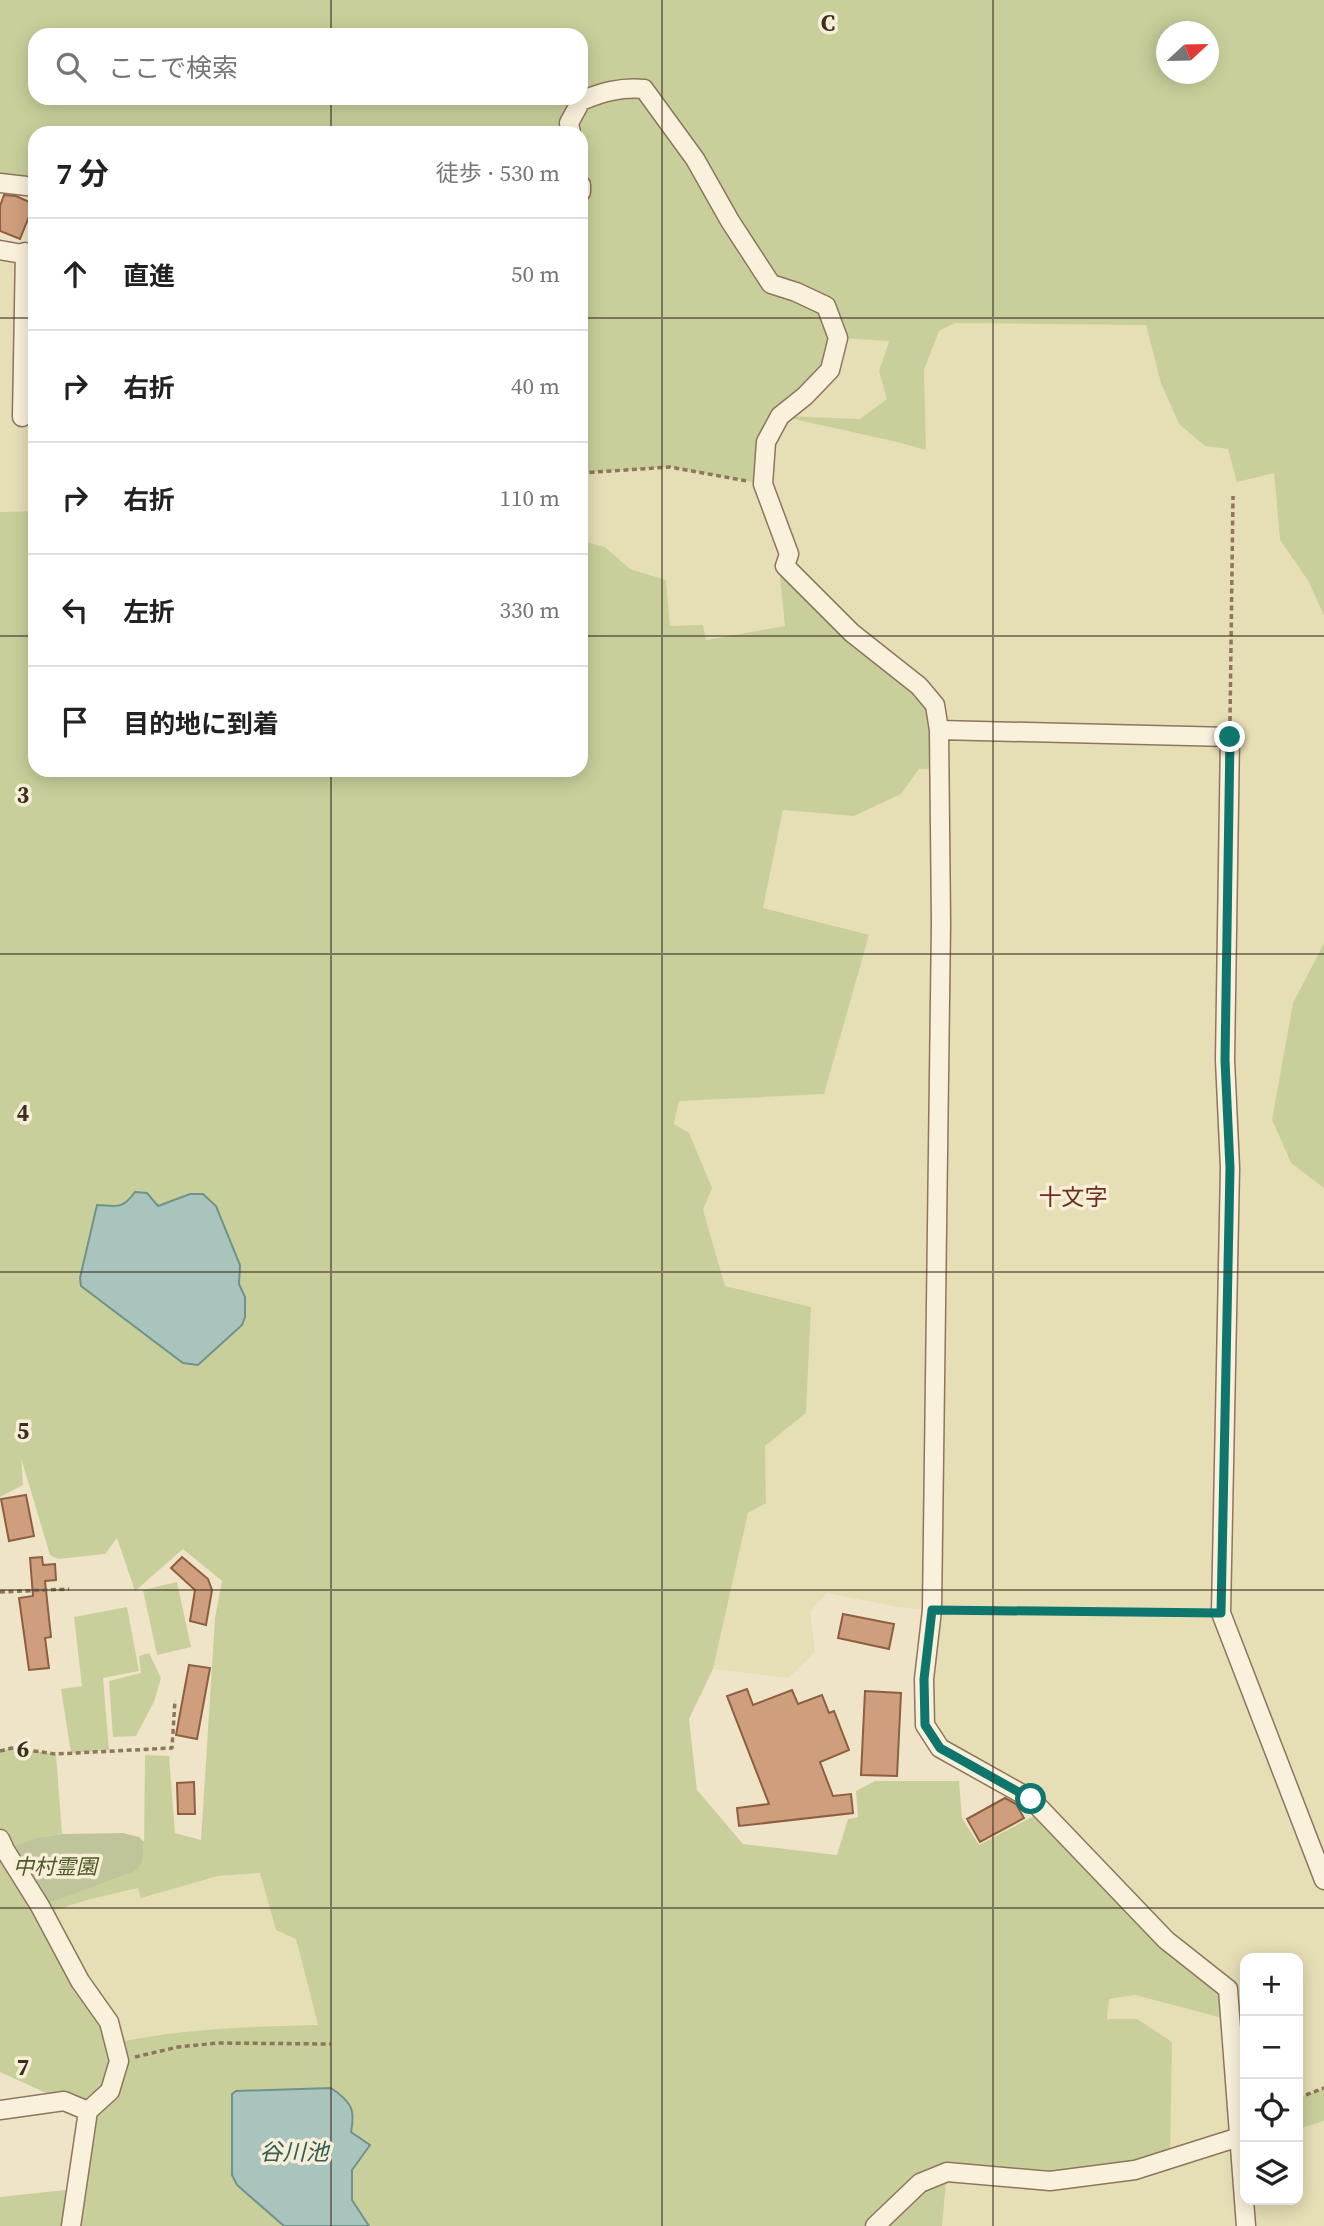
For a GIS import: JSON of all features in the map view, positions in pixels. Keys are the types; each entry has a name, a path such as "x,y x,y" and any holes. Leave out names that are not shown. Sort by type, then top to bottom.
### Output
{"street":[{"path":"588,98 602,92 628,88 645,89 695,159 771,284 826,306 838,338 830,370 805,396 780,416 766,442 763,484 789,554 785,566 852,634 919,687 935,705 939,730 941,923 932,1610 924,1679 925,1725 940,1748 1031,1799 1166,1940 1228,1989 1246,2226"},
{"path":"570,126 579,105"},
{"path":"0,183 28,186"},
{"path":"0,250 28,254"},
{"path":"22,416 28,353"},
{"path":"939,730 1230,737 1225,1060 1230,1168 1221,1613 1324,1880"},
{"path":"0,1839 80,1981 109,2022 119,2061 110,2091 88,2111 71,2226"},
{"path":"0,2110 64,2101 88,2111"},
{"path":"875,2226 920,2183 947,2172 1050,2181 1135,2170 1239,2137"}],"path":[{"path":"588,473 670,467 763,484"},
{"path":"1230,737 1233,496"},
{"path":"0,1592 69,1590"},
{"path":"932,1610 1221,1613"},
{"path":"0,1751 12,1748 56,1754 172,1748 175,1700"},
{"path":"119,2061 178,2047 218,2043 331,2044"},
{"path":"1303,2096 1324,2088"}],"shaded area":[{"path":"28,242 28,511 0,512 0,250 25,252"},
{"path":"955,323 1146,325 1161,383 1205,446 1228,449 1274,473 1280,540 1309,582 1324,616 1324,943 1293,1003 1272,1120 1290,1162 1324,1187 1324,2088 1303,2096 1303,1953 1240,1953 1240,2205 1303,2205 1303,2127 1324,2121 1324,2226 942,2226 947,2172 1137,2019 1107,2019 1109,1999 1135,1995 1230,2020 1031,1799 940,1748 925,1725 932,1610 898,1607 827,1593 810,1611 815,1652 788,1678 713,1669 748,1512 766,1503 765,1446 806,1413 811,1307 725,1287 674,1124 679,1101 824,1093 845,1015 763,908 783,810 854,816 901,794 919,768 779,569 785,626 705,640 670,627 666,580 630,569 605,547 588,543 588,473 670,467 763,484 766,442 838,338 889,340 879,371 887,399 860,420 785,417 926,450 924,370 939,331"},
{"path":"260,1873 276,1930 296,1939 318,2025 191,2032 115,2044 44,1913 139,1888 141,1898 218,1876"}],"green space":[{"path":"0,0 1324,0 1324,616 1309,582 1280,540 1274,473 1237,482 1228,449 1205,446 1179,424 1161,383 1146,325 955,323 939,331 924,370 926,450 780,416 763,484 670,467 588,473 588,126 28,126 28,186 0,183","holes":["838,338 889,341 879,371 887,399 860,419 781,416 805,396"]},
{"path":"28,511 28,777 588,777 588,543 605,547 630,569 666,580 670,626 703,625 706,640 785,626 779,568 935,705 939,769 919,769 901,794 854,816 783,810 763,908 869,935 824,1094 679,1101 674,1124 689,1133 712,1188 703,1210 725,1286 811,1307 806,1413 765,1446 766,1503 748,1513 713,1669 689,1719 697,1790 743,1844 837,1855 848,1819 858,1817 856,1791 875,1781 959,1781 962,1818 979,1845 1043,1811 1228,1989 1230,2020 1135,1995 1109,1999 1107,2019 1137,2019 1172,2042 1170,2158 1050,2181 947,2172 942,2226 369,2226 352,2200 352,2170 370,2145 351,2131 354,2117 232,2095 232,2175 237,2185 284,2226 0,2226 0,2197 75,2189 88,2112 0,2072 0,1751 12,1748 56,1754 62,1834 37,1838 144,1848 145,1755 169,1756 175,1833 201,1840 215,1618 222,1581 183,1549 135,1591 117,1538 105,1554 58,1559 50,1555 21,1458 23,1485 0,1497 0,512","holes":["147,1193 158,1206 190,1194 203,1194 216,1206 240,1265 239,1284 245,1297 209,1354 198,1365 183,1363 81,1286 80,1278 97,1206 121,1206","260,1873 276,1930 296,1939 318,2025 216,2029 115,2043 45,1913 138,1888 141,1898 218,1876"]},
{"path":"1324,943 1324,1188 1291,1163 1272,1120 1293,1003"},
{"path":"177,1582 191,1647 157,1655 143,1590"},
{"path":"127,1607 139,1671 103,1678 109,1750 71,1753 61,1689 82,1686 74,1617"},
{"path":"149,1653 161,1678 154,1702 136,1736 113,1737 109,1681 141,1673 139,1656"},
{"name":"中村霊園","path":"123,1833 139,1837 144,1842 142,1862 135,1871 40,1906 5,1850 37,1838 62,1834"},
{"path":"1324,2088 1324,2121 1303,2127 1303,2096"}],"water":[{"path":"135,1192 147,1193 158,1206 190,1194 203,1194 216,1206 240,1265 239,1284 245,1297 245,1317 242,1325 198,1365 183,1363 81,1286 80,1278 97,1205 123,1204"},
{"name":"谷川池","path":"331,2088 350,2106 353,2117 351,2132 370,2145 352,2170 352,2200 369,2226 284,2226 237,2185 232,2175 232,2094 236,2091"}],"building":[{"path":"4,195 28,201 28,219 20,239 0,231 0,206"},
{"path":"26,1495 34,1536 9,1541 1,1499"},
{"path":"42,1557 43,1565 55,1564 56,1580 45,1581 51,1637 45,1638 49,1668 29,1670 19,1598 33,1596 30,1558"},
{"path":"182,1557 208,1579 212,1590 206,1625 190,1621 195,1590 171,1568"},
{"path":"843,1614 894,1624 889,1649 838,1638"},
{"path":"189,1665 210,1668 197,1739 176,1735"},
{"path":"747,1689 753,1705 792,1690 798,1704 822,1695 829,1713 834,1711 849,1750 820,1762 833,1796 851,1794 853,1813 739,1826 737,1808 769,1804 727,1696"},
{"path":"865,1691 901,1693 897,1776 861,1775"},
{"path":"194,1782 195,1814 178,1814 177,1783"},
{"path":"1005,1798 1016,1804 1024,1818 980,1842 967,1819"}],"district":[{"name":"十文字","path":"1073,1197"}],"route":[{"path":"1031,1799 940,1748 925,1725 924,1679 932,1610 1221,1613 1230,1168 1225,1060 1230,737"}]}
